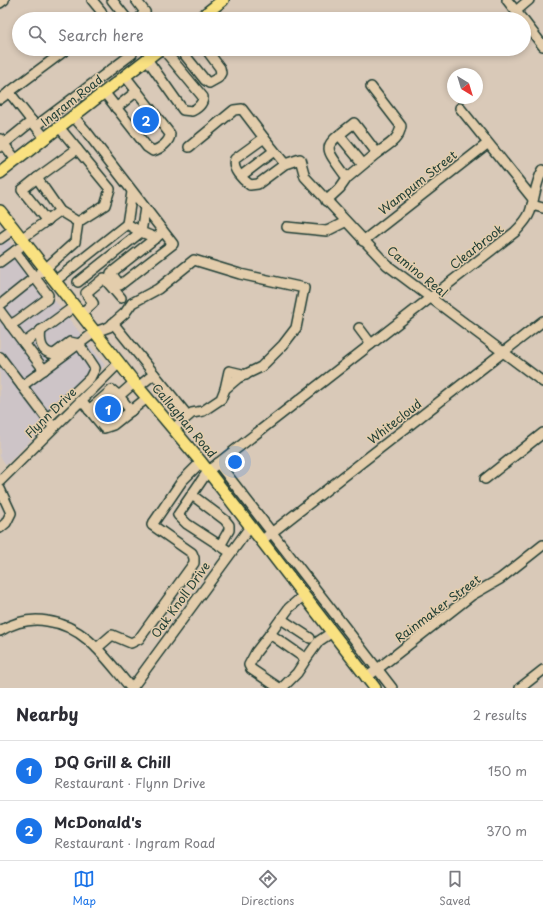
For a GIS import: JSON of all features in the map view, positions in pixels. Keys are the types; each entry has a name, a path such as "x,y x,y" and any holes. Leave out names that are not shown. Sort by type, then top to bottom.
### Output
{"main road":[{"path":"207,12 223,0"},
{"name":"Ingram Road","path":"0,173 126,76 148,56"},
{"name":"Callaghan Road","path":"0,211 147,398 201,462 331,633 375,688"}],"street":[{"path":"0,3 4,0"},
{"path":"92,0 101,12"},
{"path":"112,0 121,12"},
{"path":"136,0 146,12"},
{"path":"507,0 516,10 529,0"},
{"path":"531,30 543,46"},
{"path":"0,99 58,56"},
{"path":"16,160 1,143 34,124 123,56"},
{"path":"150,56 183,110 192,111 198,108 203,101 203,97 169,56"},
{"path":"185,56 204,80 209,83 218,78 221,73 220,68 211,56"},
{"path":"104,92 148,147 155,150 167,141 170,136 126,76"},
{"path":"326,201 340,188 347,178 376,153 395,140 400,134 401,126 371,86"},
{"path":"116,108 137,91"},
{"path":"9,92 45,138"},
{"path":"460,108 532,202 543,208"},
{"path":"189,146 234,110 242,109 285,164 258,184 250,186 234,167 235,159 264,138"},
{"path":"73,116 164,232 172,244 120,285 111,273 164,232"},
{"path":"347,178 328,150 329,144 339,135 354,123 376,153"},
{"path":"0,305 36,277 75,242 78,222 105,205 110,189 59,127"},
{"path":"339,135 363,164"},
{"name":"Wampum Street","path":"363,241 487,144"},
{"path":"47,221 22,190 77,149"},
{"path":"241,176 274,151"},
{"name":"Camino Real","path":"285,164 300,159 305,177 387,266 543,382"},
{"name":"Clearbrook","path":"220,546 187,524 178,515 208,471 515,232 524,223 532,202 536,185 543,170"},
{"path":"37,178 60,211 78,222"},
{"path":"55,281 127,224 132,192"},
{"path":"78,282 141,232 145,208"},
{"path":"0,262 15,251 23,241 60,211"},
{"path":"287,227 327,231 345,222"},
{"path":"127,224 156,238"},
{"path":"0,238 14,229"},
{"path":"12,323 14,317 47,292 15,251"},
{"path":"22,386 95,332 113,323 125,313 132,303 158,289 194,260 240,274 304,288 296,328 284,344 260,367 225,389 221,399 203,411 192,413 172,429"},
{"path":"24,343 41,330 93,303 86,293 104,278 121,298"},
{"path":"0,311 12,323 24,343 44,370"},
{"name":"Whitecloud","path":"261,541 543,321"},
{"path":"113,323 188,416"},
{"path":"359,328 371,344"},
{"path":"41,330 39,340 49,354 54,354 70,342 79,344 95,368 90,378 47,419"},
{"path":"0,357 54,427"},
{"name":"Flynn Drive","path":"0,481 119,363"},
{"path":"119,396 154,374"},
{"path":"89,410 112,390 131,411"},
{"path":"82,400 104,428 113,425 147,398"},
{"path":"485,479 543,434"},
{"path":"97,648 112,635 131,643 139,639 194,563 192,553 152,525 182,481 201,462"},
{"name":"Callaghan Road","path":"218,463 392,688"},
{"path":"0,488 11,513 6,523 0,528"},
{"path":"192,495 225,520 229,525 229,530 220,546 230,552"},
{"name":"Oak Knoll Drive","path":"131,688 230,552 250,527"},
{"name":"Rainmaker Street","path":"366,678 472,595 500,579 543,545"},
{"path":"303,596 289,608 256,652 249,665 251,669 280,688 297,673 306,658 319,642 331,633"},
{"path":"0,631 17,622 37,619 71,627 83,634 97,648 131,688"},
{"path":"281,619 310,638"},
{"path":"270,634 306,658"},
{"path":"520,688 543,670"}],"shaded area":[{"path":"0,230 105,365 6,465 0,456"}],"place":[{"name":"McDonald's","path":"146,120"},
{"name":"DQ Grill & Chill","path":"108,409"}]}
